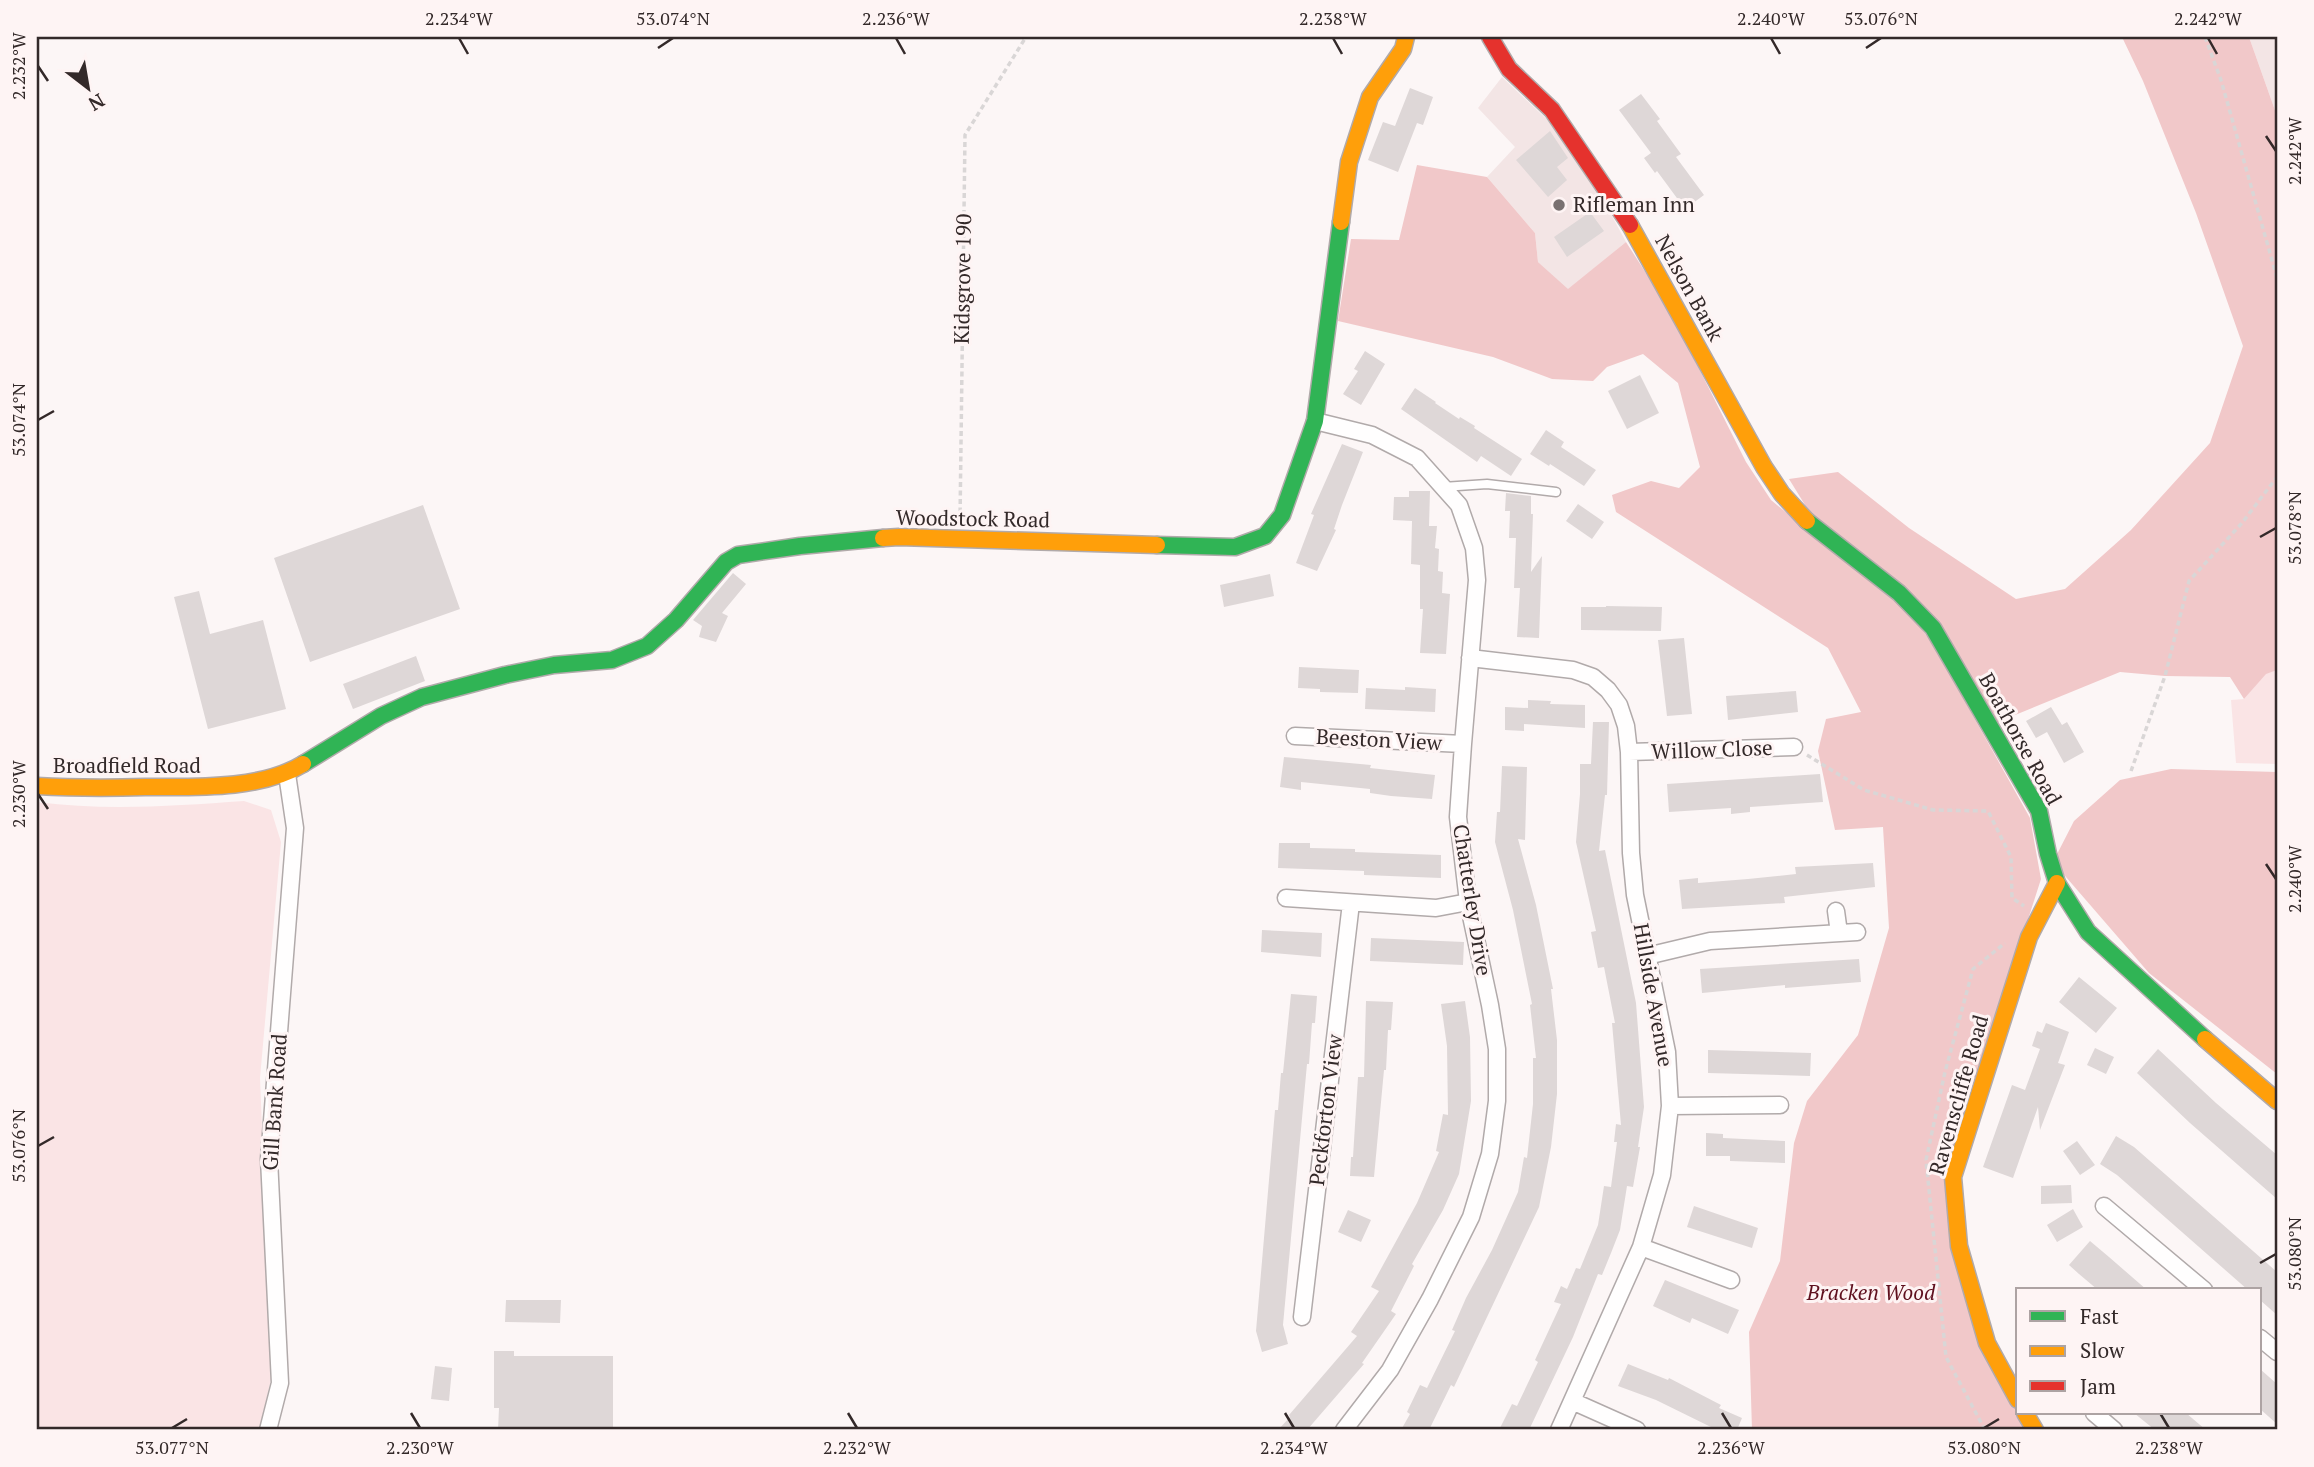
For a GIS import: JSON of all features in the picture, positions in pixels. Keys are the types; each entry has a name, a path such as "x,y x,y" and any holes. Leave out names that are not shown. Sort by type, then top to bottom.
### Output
{"street":[{"name":"Woodstock Road","path":"218,787 287,774 381,716 422,697 554,664 612,660 648,646 676,620 726,562 738,555 899,537 1235,547 1265,536 1282,514 1315,421 1349,162 1370,97 1403,49 1406,37"},
{"name":"Nelson Bank","path":"1490,37 1509,69 1552,110 1635,233 1764,467"},
{"name":"Chatterley Drive","path":"1315,421 1372,435 1417,458 1459,505 1475,548 1477,580 1458,817 1468,902 1497,1049 1497,1101 1490,1154 1471,1217 1430,1299 1390,1370 1345,1430"},
{"name":"Boathorse Road","path":"1764,467 1782,494 1804,518 1899,593 1933,628 2039,811 2057,883 2088,932 2157,997 2277,1101"},
{"name":"Hillside Avenue","path":"1469,658 1573,670 1593,677 1608,690 1619,705 1626,726 1629,752 1631,852 1635,895 1667,1052 1670,1105 1662,1175 1641,1247 1559,1430"},
{"name":"Beeston View","path":"1295,736 1462,744"},
{"name":"Willow Close","path":"1629,752 1794,747"},
{"name":"Gill Bank Road","path":"268,1430 280,1383 269,1159 295,828 287,774"},
{"name":"Broadfield Road","path":"37,786 218,787"},
{"name":"Ravenscliffe Road","path":"2016,1396 1986,1343 1959,1246 1953,1177 2029,937 2057,883"},
{"path":"1286,898 1436,908 1468,902"},
{"name":"Peckforton View","path":"1302,1317 1350,903"},
{"path":"1836,911 1839,933"},
{"path":"1647,956 1710,941 1857,932"},
{"path":"1670,1105 1780,1105"},
{"path":"2104,1206 2202,1288"},
{"path":"1641,1247 1731,1280"},
{"path":"2262,1340 2277,1352"},
{"path":"1572,1401 1637,1430"},
{"path":"2026,1414 2035,1430"},
{"path":"2095,1414 2114,1430"}],"lane":[{"path":"1443,487 1487,484 1556,492"}],"path":[{"name":"Kidsgrove 190","path":"960,539 965,135 1026,37"},
{"path":"2205,37 2221,80 2277,278"},
{"path":"2131,771 2165,676 2189,581 2242,523 2277,477"},
{"path":"1794,747 1864,790 1933,810 1988,811 2011,857 2011,898 2040,915"}],"shaded area":[{"path":"2249,37 2277,37 2277,116"},
{"name":"Rifleman Inn","path":"1502,77 1555,127 1586,168 1626,242 1568,290 1538,262 1535,233 1487,177 1515,147 1478,108"},
{"path":"2277,670 2277,764 2236,763 2231,700 2244,699 2266,673"},
{"path":"244,801 271,810 281,842 260,1078 272,1375 259,1430 37,1430 37,802 114,807"}],"green space":[{"path":"2122,37 2249,37 2277,116 2277,670 2266,674 2244,699 2230,677 2120,672 1998,722 1940,623 1810,513 1789,479 1838,472 1909,528 2016,599 2065,589 2131,530 2210,443 2243,346 2196,213 2143,81"},
{"name":"Bracken Wood","path":"1417,165 1487,177 1535,233 1538,262 1568,289 1626,242 1669,309 1746,462 1771,500 1910,614 1933,644 2030,818 2041,879 1945,1177 1987,1343 2016,1396 2016,1414 2026,1414 2035,1430 1752,1430 1749,1332 1780,1261 1794,1143 1807,1101 1858,1035 1889,928 1883,827 1835,830 1818,751 1826,719 1861,712 1828,648 1616,512 1612,495 1651,481 1679,488 1700,467 1678,383 1643,354 1607,367 1593,381 1552,379 1493,357 1338,321 1351,239 1399,240"},
{"path":"2171,769 2277,772 2277,1074 2149,973 2053,862 2074,821 2120,780"}],"building":[{"path":"1410,88 1433,97 1423,125 1417,123 1398,172 1368,160 1383,122 1395,126"},
{"path":"1641,94 1681,154 1676,157 1704,195 1685,209 1644,158 1651,153 1619,110"},
{"path":"1550,131 1568,158 1557,167 1567,180 1548,197 1516,160"},
{"path":"1590,212 1604,231 1567,257 1554,237"},
{"path":"1365,351 1385,364 1361,405 1343,394 1358,371 1354,369"},
{"path":"1640,375 1659,413 1627,429 1608,391"},
{"path":"1415,388 1522,459 1511,476 1481,456 1477,462 1401,409"},
{"path":"1546,430 1564,442 1561,447 1596,470 1584,486 1530,454"},
{"path":"1342,444 1363,452 1342,505 1334,529 1336,530 1317,571 1296,563 1314,515 1311,514"},
{"path":"1409,491 1430,491 1429,526 1437,526 1435,548 1439,549 1438,571 1443,572 1442,593 1450,594 1446,654 1420,653 1423,609 1420,609 1420,565 1411,564 1412,521 1393,520 1394,497 1409,497"},
{"path":"1506,493 1531,496 1531,572 1542,556 1539,638 1517,637 1520,588 1514,588 1516,538 1509,538 1510,511 1505,511"},
{"path":"1578,504 1604,522 1592,539 1566,521"},
{"path":"423,505 460,609 310,662 274,558"},
{"path":"733,573 746,584 722,613 728,616 716,642 699,637 702,626 693,620"},
{"path":"1270,574 1274,596 1224,607 1220,585"},
{"path":"199,591 210,634 263,620 286,709 208,729 174,597"},
{"path":"1581,607 1662,607 1661,631 1581,630"},
{"path":"1684,638 1692,714 1667,716 1658,640"},
{"path":"416,656 425,681 353,709 343,684"},
{"path":"1299,667 1359,670 1358,693 1320,692 1320,689 1298,688"},
{"path":"1405,687 1436,689 1435,712 1365,709 1366,688 1405,690"},
{"path":"1796,691 1798,712 1728,720 1726,696"},
{"path":"1528,700 1585,705 1585,728 1524,724 1524,731 1505,730 1505,707 1528,708"},
{"path":"2051,707 2062,725 2067,722 2084,752 2064,763 2047,732 2036,738 2026,721"},
{"path":"1593,722 1609,722 1607,795 1599,851 1605,850 1636,1003 1644,1107 1640,1147 1633,1187 1627,1186 1620,1230 1611,1253 1602,1275 1598,1274 1573,1337 1529,1430 1499,1430 1512,1404 1517,1406 1538,1362 1535,1360 1561,1304 1554,1302 1561,1286 1567,1289 1576,1268 1580,1269 1598,1225 1604,1186 1611,1187 1617,1142 1614,1142 1616,1124 1621,1125 1612,1023 1615,1023 1604,967 1598,968 1591,932 1596,931 1576,842 1580,764 1591,764"},
{"path":"1284,757 1371,765 1370,768 1435,775 1432,799 1391,796 1370,793 1370,789 1301,782 1301,790 1280,787"},
{"path":"1502,766 1527,767 1525,840 1518,839 1536,905 1553,989 1557,1094 1551,1147 1539,1207 1454,1387 1451,1385 1429,1430 1401,1430 1420,1385 1427,1388 1455,1331 1452,1330 1466,1298 1492,1250 1518,1192 1524,1157 1527,1158 1533,1104 1533,1058 1536,1058 1532,1004 1513,910 1495,842 1497,812 1500,812"},
{"path":"1820,774 1823,802 1750,807 1750,812 1731,814 1731,808 1669,812 1667,784"},
{"path":"1279,843 1310,843 1310,848 1355,849 1355,852 1441,855 1441,878 1364,875 1364,871 1278,868"},
{"path":"1873,863 1875,887 1784,897 1785,903 1682,909 1679,880 1698,878 1698,883 1748,879 1796,874 1795,867"},
{"path":"1262,930 1322,933 1321,957 1261,952"},
{"path":"1371,938 1464,942 1463,965 1370,961"},
{"path":"1859,959 1861,982 1785,988 1785,985 1702,993 1700,969"},
{"path":"2079,977 2117,1008 2096,1033 2059,1002"},
{"path":"1291,994 1317,996 1315,1023 1312,1023 1307,1064 1283,1325 1288,1344 1262,1352 1256,1331 1275,1110 1278,1110"},
{"path":"1366,1001 1393,1002 1374,1177 1350,1176 1358,1077 1364,1077"},
{"path":"1465,1001 1470,1037 1471,1101 1459,1174 1443,1210 1412,1264 1414,1266 1391,1311 1396,1314 1362,1363 1364,1364 1307,1430 1278,1430 1357,1336 1351,1332 1379,1291 1371,1287 1417,1203 1439,1152 1436,1151 1443,1114 1448,1115 1447,1046 1441,1004"},
{"path":"2046,1023 2069,1032 2058,1063 2065,1065 2040,1130 2038,1107 2013,1178 1983,1167 2012,1085 2025,1090 2040,1049 2032,1046 2037,1031 2042,1033"},
{"path":"2095,1048 2114,1057 2106,1074 2087,1065"},
{"path":"2158,1049 2277,1155 2277,1199 2137,1073"},
{"path":"1708,1050 1811,1053 1810,1076 1708,1073"},
{"path":"1706,1133 1723,1134 1723,1138 1785,1141 1785,1163 1730,1161 1730,1156 1706,1156"},
{"path":"2116,1136 2134,1147 2277,1272 2277,1315 2262,1302 2262,1288 2246,1288 2117,1175 2100,1164"},
{"path":"2077,1141 2095,1165 2080,1175 2063,1151"},
{"path":"2071,1185 2072,1203 2041,1204 2041,1186"},
{"path":"1694,1206 1758,1228 1752,1248 1687,1227"},
{"path":"2073,1209 2083,1227 2057,1242 2047,1225"},
{"path":"1348,1210 1371,1220 1361,1242 1338,1232"},
{"path":"2090,1241 2145,1288 2096,1288 2069,1265"},
{"path":"1665,1280 1739,1310 1728,1334 1692,1318 1690,1323 1653,1306"},
{"path":"506,1300 561,1300 560,1323 505,1322"},
{"path":"494,1351 514,1351 514,1356 613,1356 613,1430 498,1430 499,1408 494,1408"},
{"path":"1628,1364 1668,1380 1669,1378 1721,1405 1719,1408 1742,1418 1737,1430 1717,1430 1656,1400 1618,1386"},
{"path":"435,1366 452,1368 449,1401 431,1399"},
{"path":"2262,1371 2277,1384 2277,1424 2262,1411"},
{"path":"2135,1414 2187,1414 2206,1430 2155,1430"}],"traffic: fast":[{"path":"1157,545 1235,547 1265,536 1282,515 1315,421 1341,222"},
{"path":"1807,521 1899,593 1933,628 2039,811 2057,883 2088,932 2205,1039"},
{"path":"303,764 381,716 422,697 554,665 612,660 647,646 676,620 726,562 738,555 883,538"}],"traffic: slow":[{"path":"1341,222 1349,162 1370,97 1403,49 1406,37"},
{"path":"1630,225 1764,467 1782,494 1807,521"},
{"path":"883,538 1157,545"},
{"path":"37,786 104,788 227,785 267,779 303,764"},
{"path":"2016,1396 1987,1343 1959,1246 1953,1177 2029,937 2057,883"},
{"path":"2205,1039 2277,1101"},
{"path":"2026,1414 2035,1430"}],"traffic: jam":[{"path":"1490,37 1509,69 1552,110 1630,225"}],"place":[{"name":"Rifleman Inn","path":"1559,205"}]}
